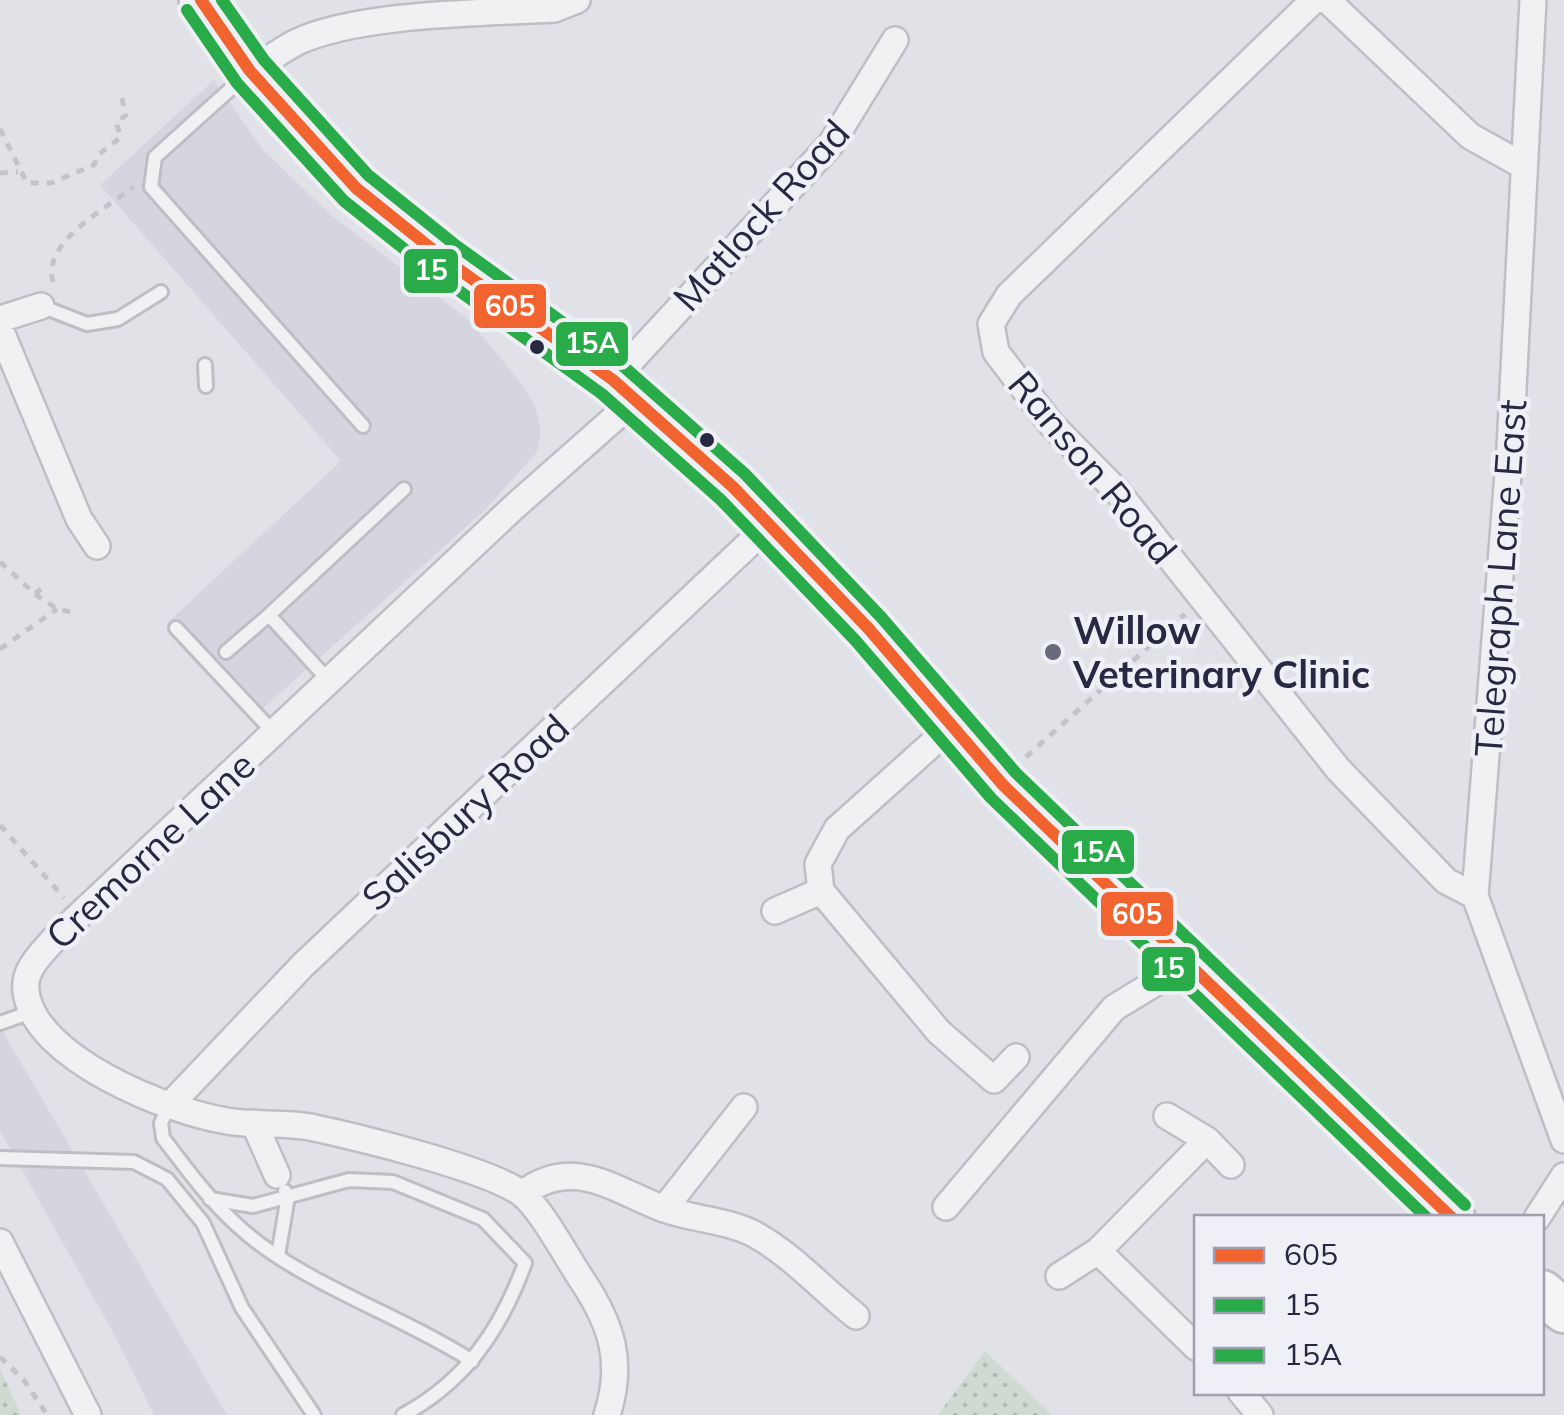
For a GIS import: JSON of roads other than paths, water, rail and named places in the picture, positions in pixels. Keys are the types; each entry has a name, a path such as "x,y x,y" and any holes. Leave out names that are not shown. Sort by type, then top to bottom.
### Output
{"main road":[{"path":"200,0 250,71 369,199 624,390 768,524 954,724 1004,786 1450,1215"},
{"path":"1544,1294 1564,1311"}],"street":[{"path":"250,71 298,42 336,31 554,9 578,0"},
{"name":"Ranson Road","path":"1314,0 1009,295 991,324 996,352 1040,410 1116,491 1338,769 1446,881 1475,896"},
{"path":"1327,0 1470,136 1522,164"},
{"name":"Telegraph Lane East","path":"1533,0 1510,448 1475,896 1564,1135"},
{"name":"Matlock Road","path":"624,390 831,144 895,40"},
{"path":"0,320 48,308"},
{"path":"0,329 80,519 97,546"},
{"name":"Cremorne Lane","path":"32,1012 25,988 32,962 330,682 624,390"},
{"name":"Salisbury Road","path":"169,1106 303,965 768,524"},
{"path":"954,724 836,829 818,864 821,891 939,1032 994,1080 1016,1057"},
{"path":"776,911 821,891"},
{"path":"946,1207 1114,1008 1186,964"},
{"path":"32,1012 81,1066 169,1106 226,1122 307,1126 408,1152 522,1194 599,1305 617,1351 616,1389 607,1415"},
{"path":"664,1209 744,1107"},
{"path":"1167,1116 1207,1140 1231,1165"},
{"path":"254,1123 282,1186"},
{"path":"1059,1276 1098,1251 1207,1140"},
{"path":"522,1194 550,1177 575,1174 604,1181 664,1209 753,1233 856,1316"},
{"path":"1539,1215 1564,1176"},
{"path":"0,1242 88,1415"},
{"path":"1098,1251 1194,1345"},
{"path":"1243,1395 1260,1415"}],"lane":[{"path":"250,71 154,157 151,188 162,205 363,426"},
{"path":"48,308 87,324 118,319 161,292"},
{"path":"205,364 206,386"},
{"path":"226,652 404,489"},
{"path":"269,614 330,682"},
{"name":"Cremorne Lane","path":"176,628 275,734"},
{"path":"0,1023 32,1012"},
{"path":"169,1106 161,1123 162,1138 210,1198 240,1228 278,1256 472,1361"},
{"path":"0,1158 134,1162 168,1178 203,1223 242,1308 314,1415"},
{"path":"210,1198 253,1206 282,1186 350,1180 392,1182 483,1219 525,1263 493,1336 435,1398 403,1415"},
{"path":"278,1256 282,1186"}],"place":[{"name":"Willow Veterinary Clinic","path":"1053,652"}]}
